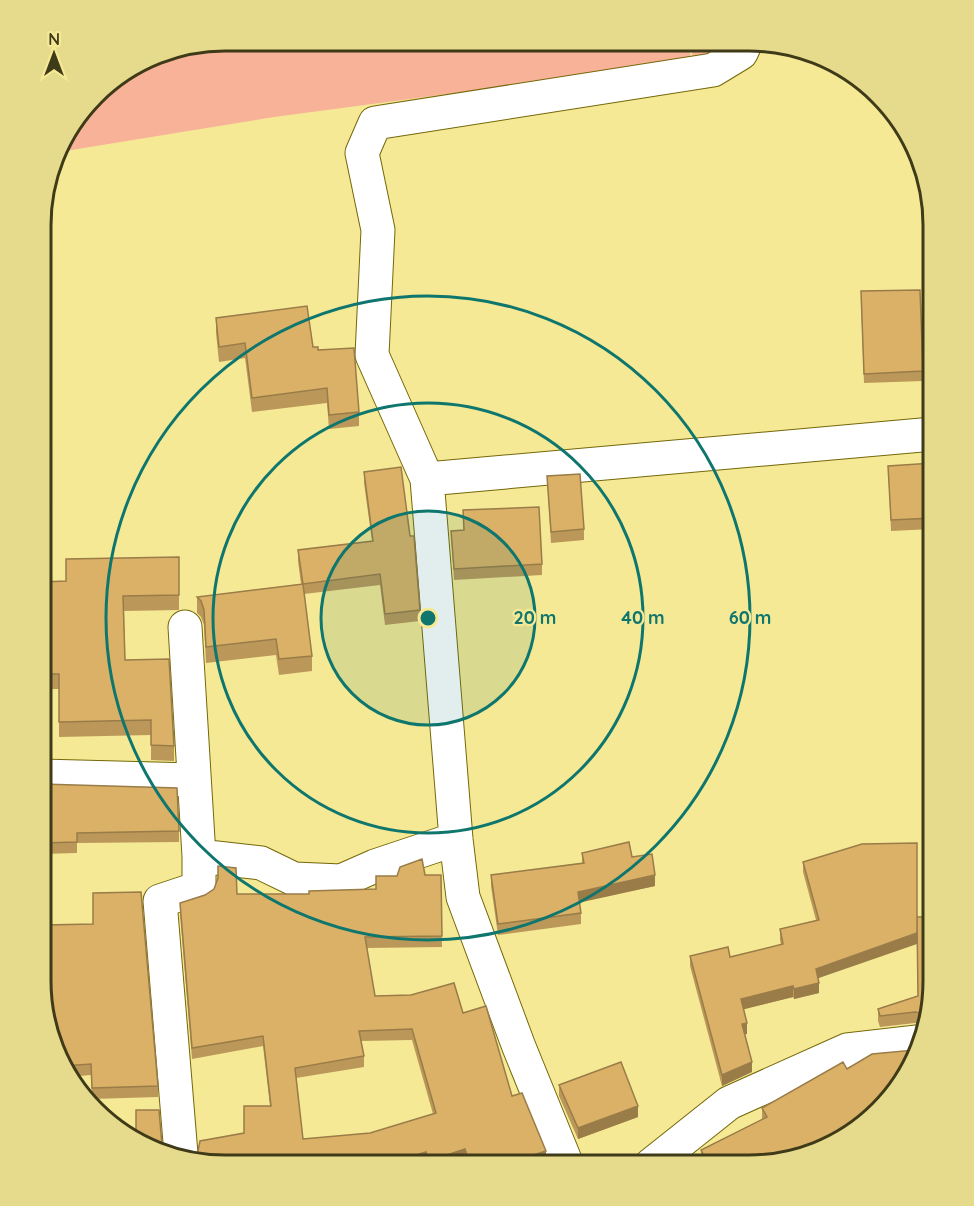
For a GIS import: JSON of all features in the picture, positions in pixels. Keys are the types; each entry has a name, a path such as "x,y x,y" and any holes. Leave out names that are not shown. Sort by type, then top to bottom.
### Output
{"street":[{"path":"563,1155 519,1047 463,897 456,839 428,479 372,355 378,230 362,153 375,123 713,70 741,54 742,51"},
{"path":"428,479 923,435"},
{"path":"181,1149 160,901 199,888 185,627"},
{"path":"51,776 193,780"},
{"path":"199,856 261,863 294,879 341,880 456,839"},
{"path":"664,1155 729,1103 847,1050 912,1043"}],"shaded area":[{"path":"690,51 691,62 274,117 68,151 87,119 110,94 129,80 159,64 203,52"},
{"path":"692,51 717,51 693,62"}],"building":[{"path":"920,290 923,371 864,374 861,291"},
{"path":"307,306 313,347 318,347 318,350 354,348 359,412 329,415 327,388 252,398 245,343 219,347 216,318"},
{"path":"923,464 923,518 891,520 888,466"},
{"path":"401,467 410,536 414,536 420,610 385,614 380,574 303,584 298,550 373,541 364,472"},
{"path":"580,474 584,529 551,532 547,476"},
{"path":"539,507 542,564 454,569 451,531 464,530 463,510"},
{"path":"179,557 179,595 123,596 125,660 169,659 174,746 151,745 151,720 59,722 59,674 51,674 51,582 66,581 66,559"},
{"path":"303,584 312,656 279,659 276,639 206,647 204,610 197,597"},
{"path":"51,784 177,788 179,831 77,833 77,842 51,843"},
{"path":"629,842 632,857 652,854 655,875 578,892 581,913 498,924 491,875 584,863 582,853"},
{"path":"917,843 917,933 816,969 819,983 794,989 793,986 741,999 747,1023 742,1024 752,1062 722,1075 690,956 728,947 730,957 783,944 780,929 819,920 803,862 862,844"},
{"path":"422,859 425,875 441,875 442,936 365,937 375,996 411,995 454,983 463,1013 486,1006 512,1096 522,1093 546,1151 533,1155 467,1155 465,1149 447,1155 427,1155 426,1152 416,1155 214,1155 197,1153 200,1141 244,1133 244,1106 271,1106 263,1036 192,1048 180,903 205,895 214,889 218,878 218,866 236,868 237,894 309,894 309,891 376,889 376,876 397,876 400,867","holes":["412,1029 436,1113 370,1133 303,1139 295,1068 364,1056 359,1031"]},
{"path":"141,892 158,1086 92,1088 91,1064 73,1065 64,1047 52,1003 51,925 93,924 93,893"},
{"path":"917,917 923,917 923,992 920,1013 880,1016 878,1009 918,996"},
{"path":"908,1051 894,1077 880,1096 864,1112 836,1132 815,1142 771,1154 704,1155 701,1150 767,1117 762,1108 843,1062 847,1069 872,1054"},
{"path":"621,1062 638,1106 578,1128 559,1085"},
{"path":"136,1110 159,1110 162,1143 136,1131"}]}
